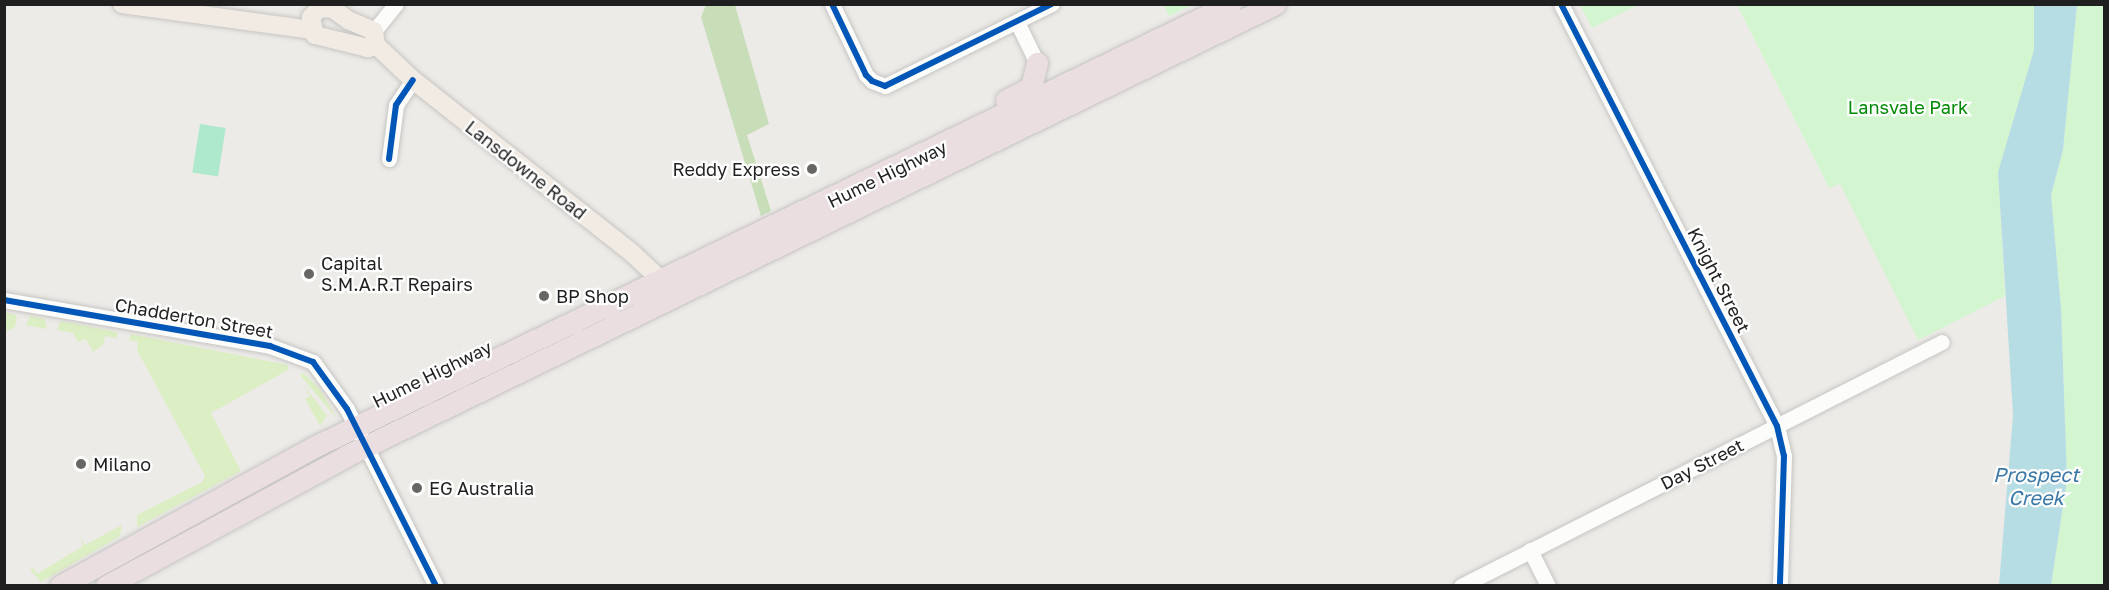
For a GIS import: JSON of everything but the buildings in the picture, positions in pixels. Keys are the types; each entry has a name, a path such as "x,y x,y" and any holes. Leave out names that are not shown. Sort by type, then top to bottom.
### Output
{"highway":[{"name":"Hume Highway","path":"106,585 366,446 954,141 1231,4"},
{"name":"Hume Highway","path":"60,585 356,427 666,290 1275,4"},
{"path":"954,141 978,114 1031,87 1037,63 1054,77 1073,82"}],"main road":[{"path":"122,4 311,30 320,38 368,48 375,38"},
{"path":"311,30 311,16 319,6"},
{"name":"Lansdowne Road","path":"319,6 336,10 375,38 413,80 666,290"}],"street":[{"path":"375,38 396,4"},
{"path":"832,4 866,75 885,86 1052,4"},
{"name":"Knight Street","path":"1561,4 1777,426 1784,456 1780,585"},
{"path":"1017,22 1037,63"},
{"path":"389,159 396,105 413,80"},
{"name":"Chadderton Street","path":"4,300 294,353 320,367 356,427 436,585"},
{"name":"Day Street","path":"1461,585 1942,342"},
{"path":"1530,550 1548,585"}],"green space":[{"path":"706,5 735,5 769,124 747,135 771,211 761,216 701,17"},
{"path":"1164,5 1192,5 1169,16"},
{"path":"1580,5 1638,5 1592,28"},
{"name":"Lansvale Park","path":"1737,5 2034,5 2034,50 1998,172 2005,296 1918,340 1840,184 1829,188"},
{"path":"2077,5 2104,5 2104,585 2051,585 2067,480 2061,308 2051,195 2063,150"},
{"path":"200,124 226,128 218,176 192,172"},
{"path":"5,312 17,316 15,327 5,332"},
{"path":"30,316 45,319 47,329 26,325"},
{"path":"61,321 117,332 117,338 105,336 104,344 93,352 86,339 78,342 73,333 57,330"},
{"path":"131,334 288,365 288,370 211,413 241,471 137,527 137,515 202,482 205,476 137,350 138,342 129,340"},
{"path":"303,373 320,389 337,419 300,375"},
{"path":"303,384 327,416 320,426 305,399 310,396"},
{"path":"122,525 120,536 41,582 30,570 33,568 37,574 83,546 80,537 85,545"}],"water":[{"name":"Prospect Creek","path":"2034,5 2077,5 2063,150 2051,195 2061,308 2067,480 2051,585 1999,585 2013,415 1998,172 2034,50"}],"cycle path":[{"path":"832,4 866,75 872,81 885,86 1052,4"},
{"path":"1561,4 1777,426 1784,456 1780,586"},
{"path":"389,159 396,105 413,80"},
{"path":"4,300 270,346 313,362 347,409 436,586"}],"place":[{"name":"Reddy Express","path":"812,169"},
{"name":"Capital S.M.A.R.T Repairs","path":"309,274"},
{"name":"BP Shop","path":"544,296"},
{"name":"Milano","path":"81,464"},
{"name":"EG Australia","path":"417,488"}]}
